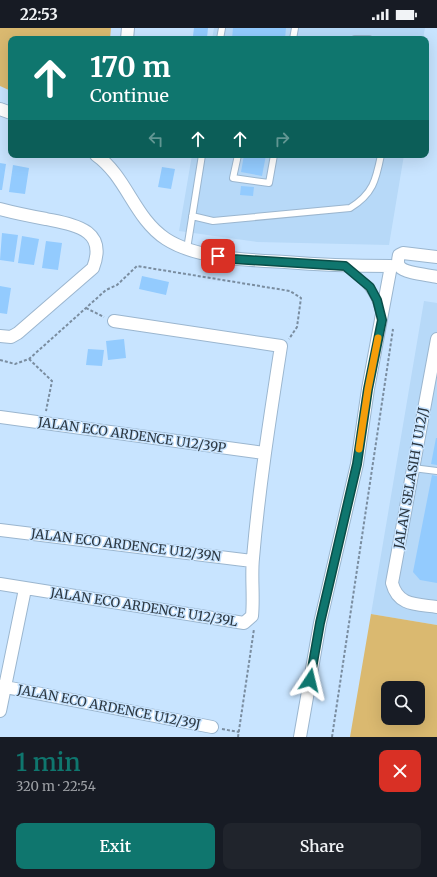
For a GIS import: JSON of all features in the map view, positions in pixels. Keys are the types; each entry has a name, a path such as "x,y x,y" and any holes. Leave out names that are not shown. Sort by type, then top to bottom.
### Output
{"street":[{"path":"101,158 111,167 141,214 166,238 187,248 233,259 345,266 391,266 368,389 357,464 320,623 300,737"},
{"path":"0,209 76,225 88,232 94,239 97,247 97,257 93,268 18,333 11,337 0,336"},
{"path":"437,257 403,253 399,255 398,263 400,268 405,270 437,277"},
{"path":"114,320 281,346"},
{"name":"JALAN SELASIH J U12/J","path":"437,339 392,583 395,593 404,601 437,607"},
{"name":"JALAN ECO ARDENCE U12/39L","path":"25,589 244,623 252,616 254,596 252,561 264,453 281,346"},
{"name":"JALAN ECO ARDENCE U12/39P","path":"0,417 264,453"},
{"name":"JALAN ECO ARDENCE U12/39N","path":"0,530 252,561"},
{"path":"0,584 25,589 2,686 0,711"},
{"name":"JALAN ECO ARDENCE U12/39J","path":"2,686 212,727"}],"lane":[{"path":"187,248 202,158"},
{"path":"237,158 234,178 270,183 274,158"},
{"path":"192,216 213,221 350,208 366,197 372,188 376,179 380,158"},
{"path":"345,266 370,287 377,300 382,320"},
{"path":"413,468 437,471"}],"path":[{"path":"0,360 15,364 29,359 106,290 117,285 137,266 290,291 301,298 297,327 291,338 281,346"},
{"path":"86,308 114,320"},
{"path":"332,737 393,328"},
{"path":"29,359 52,380 43,422"},
{"path":"238,737 255,625 252,616"},
{"path":"212,727 239,732"}],"shaded area":[{"path":"0,28 111,28 110,36 8,36 8,90 0,86"},
{"path":"214,28 425,28 424,36 213,36"},
{"path":"191,158 404,158 389,245 257,242 179,231"},
{"path":"424,301 437,303 437,625 371,614"},
{"path":"371,614 437,625 437,737 350,737"}],"building":[{"path":"194,28 208,28 207,36 193,36"},
{"path":"233,28 286,28 285,36 232,36"},
{"path":"243,158 265,158 262,176 241,172"},
{"path":"0,163 6,164 2,190 0,190"},
{"path":"13,165 29,168 25,194 9,192"},
{"path":"162,167 175,169 171,189 158,187"},
{"path":"241,186 254,187 253,196 240,195"},
{"path":"2,233 18,235 14,262 0,260"},
{"path":"22,236 39,239 34,265 18,263"},
{"path":"46,241 62,243 58,270 42,268"},
{"path":"142,276 169,282 166,295 139,289"},
{"path":"0,286 11,288 7,314 0,313"},
{"path":"124,339 126,358 108,360 106,341"},
{"path":"88,349 104,350 102,366 86,365"},
{"path":"437,438 437,465 431,464"},
{"path":"432,475 437,476 437,583 420,580 413,572"}],"slow traffic":[{"path":"359,449 368,389 378,338"}],"route":[{"path":"218,256 233,259 345,266 370,287 377,300 382,320 368,389 357,464 320,623 310,680"}]}
